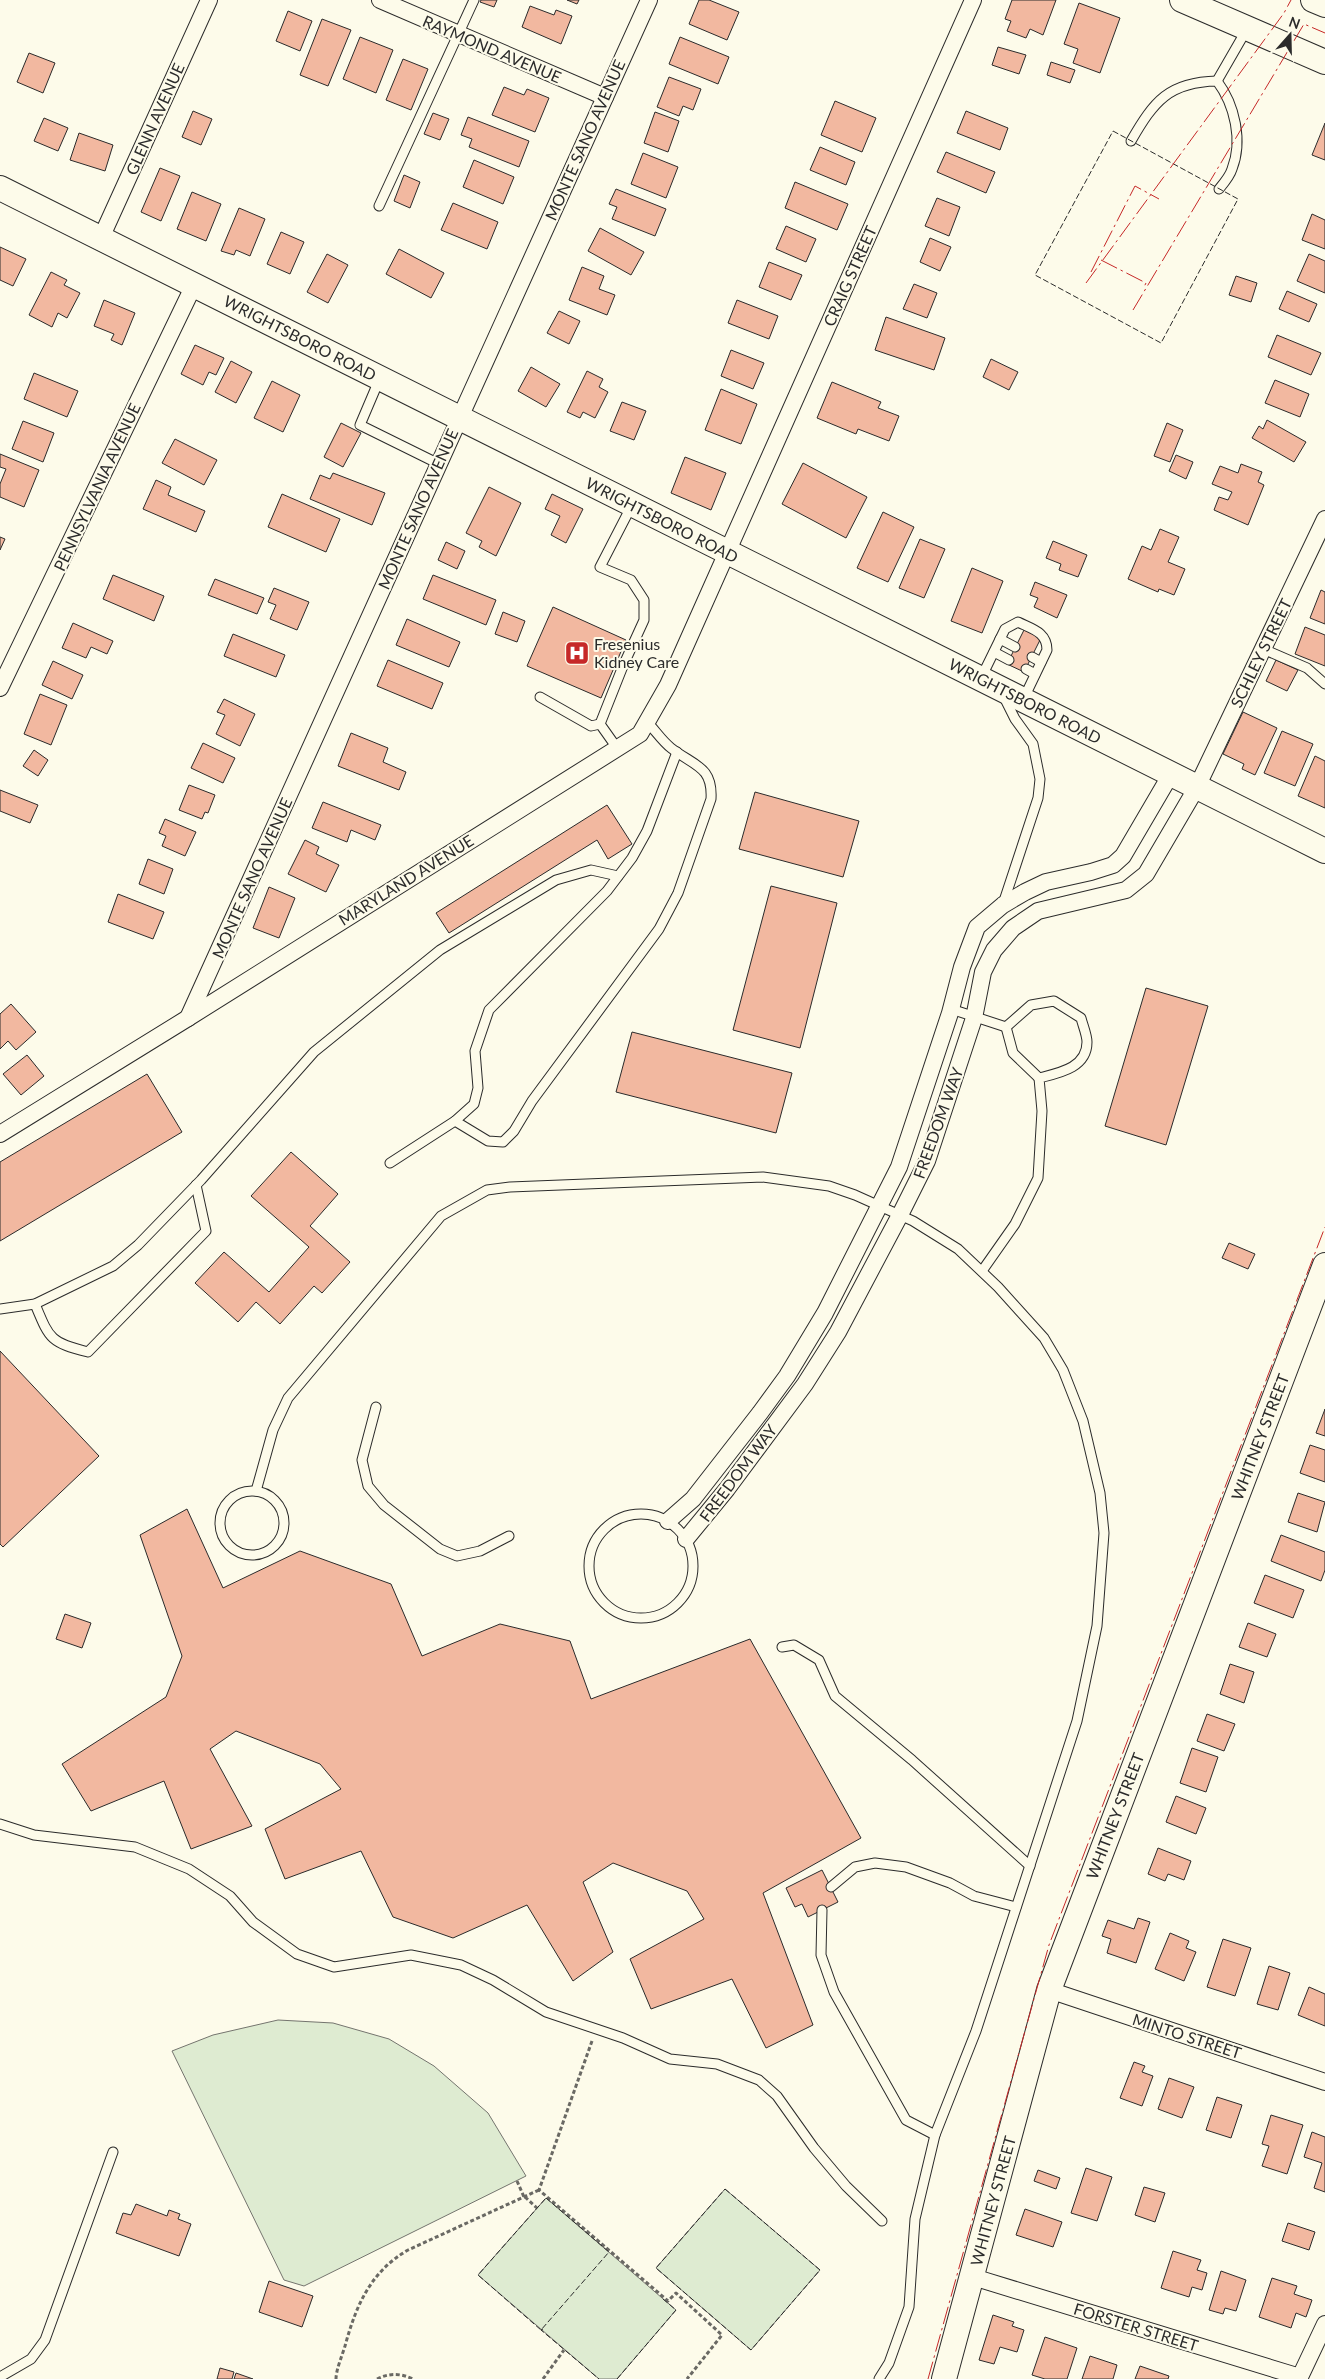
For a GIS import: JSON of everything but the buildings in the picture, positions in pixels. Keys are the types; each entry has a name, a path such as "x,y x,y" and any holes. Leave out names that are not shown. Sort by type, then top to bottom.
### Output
{"main road":[{"path":"1182,0 1325,62"},
{"path":"1313,0 1325,5"},
{"name":"WRIGHTSBORO ROAD","path":"0,188 1325,851"},
{"name":"WHITNEY STREET","path":"944,2379 1049,1990 1325,1264"}],"street":[{"name":"GLENN AVENUE","path":"101,238 209,0"},
{"name":"RAYMOND AVENUE","path":"380,0 605,97"},
{"name":"MONTE SANO AVENUE","path":"188,1018 649,0"},
{"name":"CRAIG STREET","path":"726,552 973,0"},
{"name":"PENNSYLVANIA AVENUE","path":"0,688 194,285"},
{"name":"SCHLEY STREET","path":"1197,787 1325,519"},
{"name":"MARYLAND AVENUE","path":"0,1134 640,734 668,685 726,552"},
{"name":"FREEDOM WAY","path":"668,1521 693,1499 787,1376 825,1313 899,1167 951,1009 962,967 977,927 1003,905 1046,882 1113,865 1123,856 1171,774"},
{"name":"FREEDOM WAY","path":"686,1538 727,1488 805,1384 840,1327 900,1215 927,1161 974,1018 982,972 994,950 1013,928 1038,912 1126,890 1146,874 1197,787"},
{"name":"MINTO STREET","path":"1049,1990 1325,2082"},
{"name":"FORSTER STREET","path":"973,2277 1299,2378"},
{"path":"1299,2378 1325,2324"}],"lane":[{"path":"379,206 474,0"},
{"path":"1218,81 1247,28"},
{"path":"1130,141 1147,113 1168,92 1200,82 1218,81"},
{"path":"1218,81 1228,95 1239,141 1232,170 1219,189"},
{"path":"381,378 360,425 439,464"},
{"path":"600,724 644,620 644,600 632,580 600,567 632,504"},
{"path":"1003,905 1038,798 1040,779 1033,744 990,684 994,652 1006,629 1018,622 1044,635 1047,650 1023,700"},
{"path":"1000,639 1015,647"},
{"path":"1263,649 1306,668 1325,684"},
{"path":"994,652 1009,660"},
{"path":"1032,656 1041,662"},
{"path":"1026,669 1035,674"},
{"path":"540,697 591,726 600,724"},
{"path":"455,1121 488,1141 503,1142 514,1131 532,1101 658,929 678,893 710,799 712,784 706,771 669,746 647,722"},
{"path":"600,724 617,748"},
{"path":"390,1163 455,1121 474,1104 478,1088 475,1051 489,1010 607,891 618,876 647,831 677,752"},
{"path":"0,1309 35,1304 113,1266 138,1245 196,1185 314,1052 440,950 556,880 591,870 618,876"},
{"path":"1006,1027 1031,1005 1054,1001 1081,1018 1087,1042 1083,1058 1068,1070 1040,1078"},
{"path":"951,1009 1006,1027"},
{"path":"982,1271 1015,1224 1038,1178 1042,1111 1040,1078 1013,1053 1006,1027"},
{"path":"256,1491 273,1430 288,1398 441,1216 487,1190 510,1187 762,1177 829,1186 900,1215 958,1249 982,1271 1044,1338 1063,1370 1083,1421 1100,1493 1104,1533 1097,1626 1077,1721 976,2031 934,2135 915,2218 909,2307 889,2363 879,2379"},
{"path":"35,1304 47,1334 63,1346 88,1352 206,1231 196,1185"},
{"path":"376,1407 362,1460 368,1486 384,1506 440,1549 457,1556 480,1551 509,1536"},
{"path":"256,1491 268,1496 278,1504 282,1512 284,1524 281,1537 268,1551 245,1554 232,1548 225,1540 221,1532 220,1518 224,1506 235,1495 256,1491"},
{"path":"642,1514 655,1516 668,1521 686,1538 691,1550 694,1570 692,1580 678,1603 669,1611 653,1617 639,1618 621,1614 605,1604 596,1593 590,1578 590,1555 599,1535 611,1523 626,1516 642,1514"},
{"path":"782,1647 794,1645 818,1660 835,1696 912,1760 1030,1866"},
{"path":"0,1824 34,1835 135,1847 189,1870 230,1896 253,1922 297,1954 334,1967 411,1955 434,1958 461,1966 493,1980 546,2012 596,2029 670,2059 717,2064 759,2080 777,2096 814,2148 846,2186 882,2221"},
{"path":"831,1887 855,1867 875,1862 906,1867 950,1883 974,1896 1016,1907"},
{"path":"822,1910 821,1955 834,1992 906,2120 934,2135"},
{"path":"0,2377 31,2359 45,2340 113,2152"}],"path":[{"path":"336,2379 358,2304 380,2271 394,2258 408,2250 539,2190 596,2029"},
{"path":"517,2180 524,2197 537,2208"},
{"path":"539,2190 668,2301 676,2293 722,2335 687,2379"},
{"path":"543,2379 564,2350"},
{"path":"377,2379 385,2375 396,2374 413,2379"}],"green space":[{"path":"278,2020 333,2023 389,2039 434,2066 488,2113 526,2176 304,2286 284,2280 172,2051 213,2035"},
{"path":"725,2189 820,2270 751,2350 656,2268"},
{"path":"546,2198 676,2310 617,2379 599,2379 478,2275"}],"fence":[{"path":"1113,131 1238,199 1161,343 1035,275 1113,131"},
{"path":"725,2189 820,2270 751,2350 656,2268 725,2189"},
{"path":"546,2198 609,2252 541,2330 478,2275 546,2198"},
{"path":"617,2379 676,2310 663,2299"},
{"path":"543,2329 541,2330 599,2379"}],"power":[{"path":"1086,283 1284,13 1291,0"},
{"path":"1133,310 1304,24 1325,33"},
{"path":"1091,272 1135,186 1159,199"},
{"path":"1101,260 1146,283 1144,287"},
{"path":"928,2379 1049,1945 1325,1227"}],"place":[{"name":"Fresenius Kidney Care","path":"577,653"}]}
